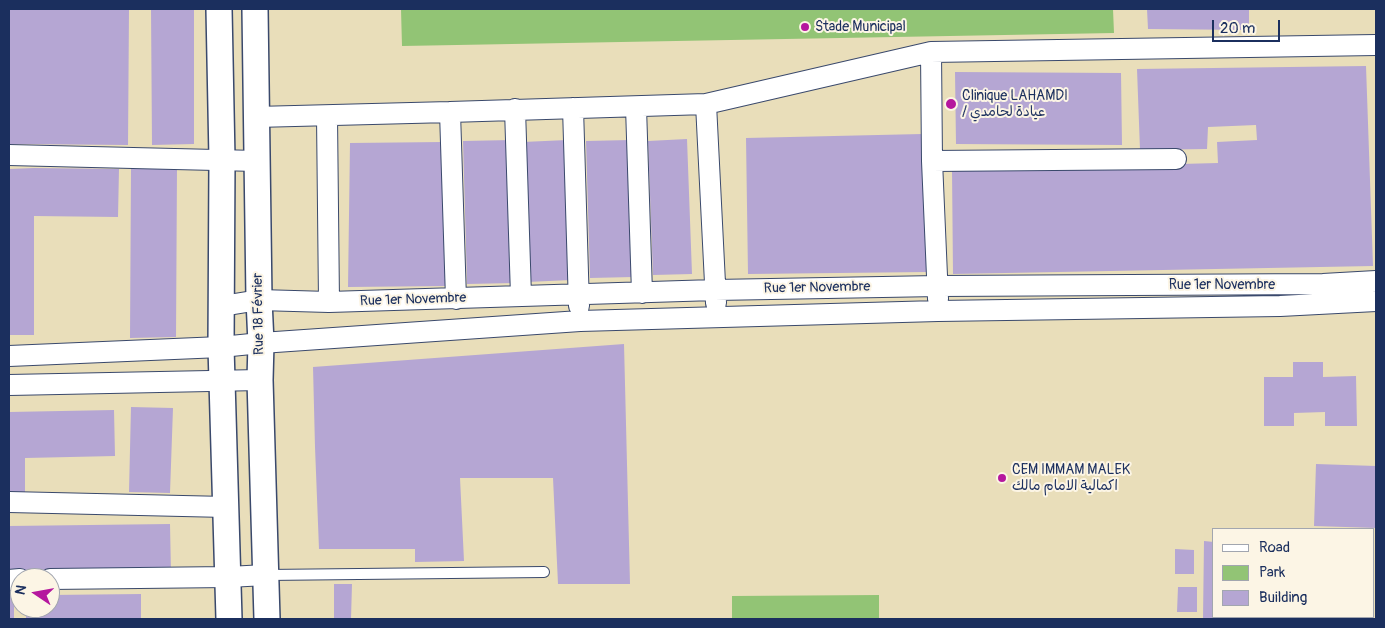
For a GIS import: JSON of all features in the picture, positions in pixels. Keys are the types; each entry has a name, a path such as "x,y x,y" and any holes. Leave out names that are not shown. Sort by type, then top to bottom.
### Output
{"street":[{"path":"219,9 222,160 221,347 229,619"},
{"name":"Rue 18 Février","path":"256,9 260,380 267,619"},
{"path":"256,117 706,104 931,52 1376,45"},
{"path":"931,52 932,161 938,311"},
{"path":"706,104 717,317"},
{"path":"636,107 642,293"},
{"path":"573,108 580,321"},
{"path":"515,109 521,296"},
{"path":"450,112 456,299"},
{"path":"327,116 329,302"},
{"path":"9,155 257,161"},
{"path":"932,161 1176,159"},
{"name":"Rue 1er Novembre","path":"222,306 259,300 329,302 715,290 938,286 1313,284 1376,281"},
{"path":"827,288 829,314"},
{"name":"Rue 1er Novembre","path":"221,347 580,321 938,311 1280,306 1376,301"},
{"path":"9,356 221,347"},
{"path":"9,385 260,380"},
{"path":"9,502 226,507"},
{"path":"60,579 266,575"}],"lane":[{"path":"266,575 544,572"}],"green space":[{"name":"Stade Municipal","path":"401,9 1113,9 1114,33 402,46"},
{"path":"879,595 879,619 732,619 732,596"}],"building":[{"path":"9,9 129,9 128,145 9,144"},
{"path":"151,9 194,9 194,144 152,145"},
{"path":"1147,9 1249,9 1249,30 1148,29"},
{"path":"1366,66 1373,266 953,274 952,170 1218,163 1217,142 1257,140 1256,125 1208,127 1207,149 1140,150 1137,69"},
{"path":"955,72 1121,73 1122,145 956,144"},
{"path":"922,134 928,272 748,274 746,138"},
{"path":"687,139 692,274 653,275 648,141"},
{"path":"512,140 516,283 467,284 463,141"},
{"path":"567,140 571,280 527,282 523,142"},
{"path":"630,140 633,277 590,278 586,141"},
{"path":"443,142 447,286 348,287 350,143"},
{"path":"177,168 176,337 130,338 131,169"},
{"path":"9,169 119,169 118,217 34,216 34,335 9,335"},
{"path":"624,344 630,584 558,584 553,478 460,478 464,561 415,562 415,549 319,549 313,367"},
{"path":"1293,362 1323,362 1323,377 1356,376 1357,426 1325,426 1325,412 1294,413 1294,426 1264,426 1264,377 1293,377"},
{"path":"131,407 173,408 170,493 129,492"},
{"path":"114,410 115,456 25,458 25,496 9,496 9,412"},
{"path":"1316,464 1376,466 1376,528 1314,526"},
{"path":"170,524 171,574 60,575 60,568 10,568 9,576 9,526"},
{"path":"1204,541 1212,542 1212,618 1301,618 1301,619 1203,619"},
{"path":"1175,549 1194,550 1194,574 1175,574"},
{"path":"334,584 352,584 351,619 334,619"},
{"path":"1178,587 1197,587 1197,612 1177,612"},
{"path":"141,594 141,619 26,619 60,618 60,595"},
{"path":"9,596 10,618 14,619 9,619"}],"place":[{"name":"Stade Municipal","path":"805,27"},
{"name":"Clinique LAHAMDI / عيادة لحامدي","path":"951,104"},
{"name":"CEM IMMAM MALEK اكمالية الامام مالك","path":"1002,478"}]}
